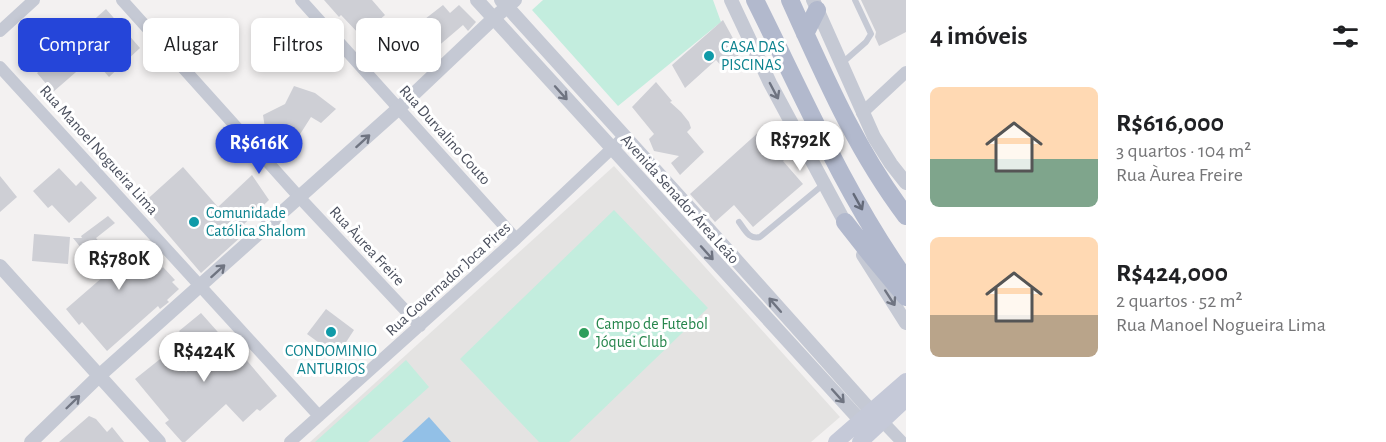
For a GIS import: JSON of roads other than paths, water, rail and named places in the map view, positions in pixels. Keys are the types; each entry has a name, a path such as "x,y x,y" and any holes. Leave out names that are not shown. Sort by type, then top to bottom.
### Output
{"main road":[{"path":"755,0 836,163 885,250 906,280"},
{"path":"790,0 832,93 858,143 906,216"},
{"path":"806,34 815,5"},
{"path":"844,222 906,297"},
{"path":"860,442 871,418 906,381"},
{"path":"836,442 871,418 906,399"}],"street":[{"path":"0,31 34,0"},
{"name":"Rua Àurea Freire","path":"122,0 300,198 420,327"},
{"name":"Rua Durvalino Couto","path":"302,0 516,239"},
{"name":"Avenida Senador Área Leão","path":"477,0 780,333 871,418 902,442"},
{"path":"731,0 770,83 844,222 906,323"},
{"path":"30,442 100,375 399,108 508,2"},
{"name":"Avenida Senador Área Leão","path":"508,2 624,137 750,276 871,418"},
{"path":"815,5 862,113 879,146 906,183"},
{"name":"Rua Manoel Nogueira Lima","path":"0,67 319,416"},
{"path":"862,113 906,72"},
{"name":"Rua Governador Joca Pires","path":"290,442 420,327 624,137"},
{"path":"682,226 695,214"},
{"path":"0,266 159,442"},
{"path":"738,287 750,276"},
{"path":"780,333 791,323"}],"lane":[{"path":"840,64 866,42 871,34 855,0"},
{"path":"739,222 750,236 759,237 824,184"}],"water":[{"path":"429,417 451,442 402,442"}],"place":[{"name":"CASA DAS PISCINAS","path":"709,56"},
{"name":"Comunidade Católica Shalom","path":"194,222"},
{"name":"CONDOMINIO ANTURIOS","path":"331,332"},
{"name":"Campo de Futebol Jóquei Club","path":"584,333"}]}
